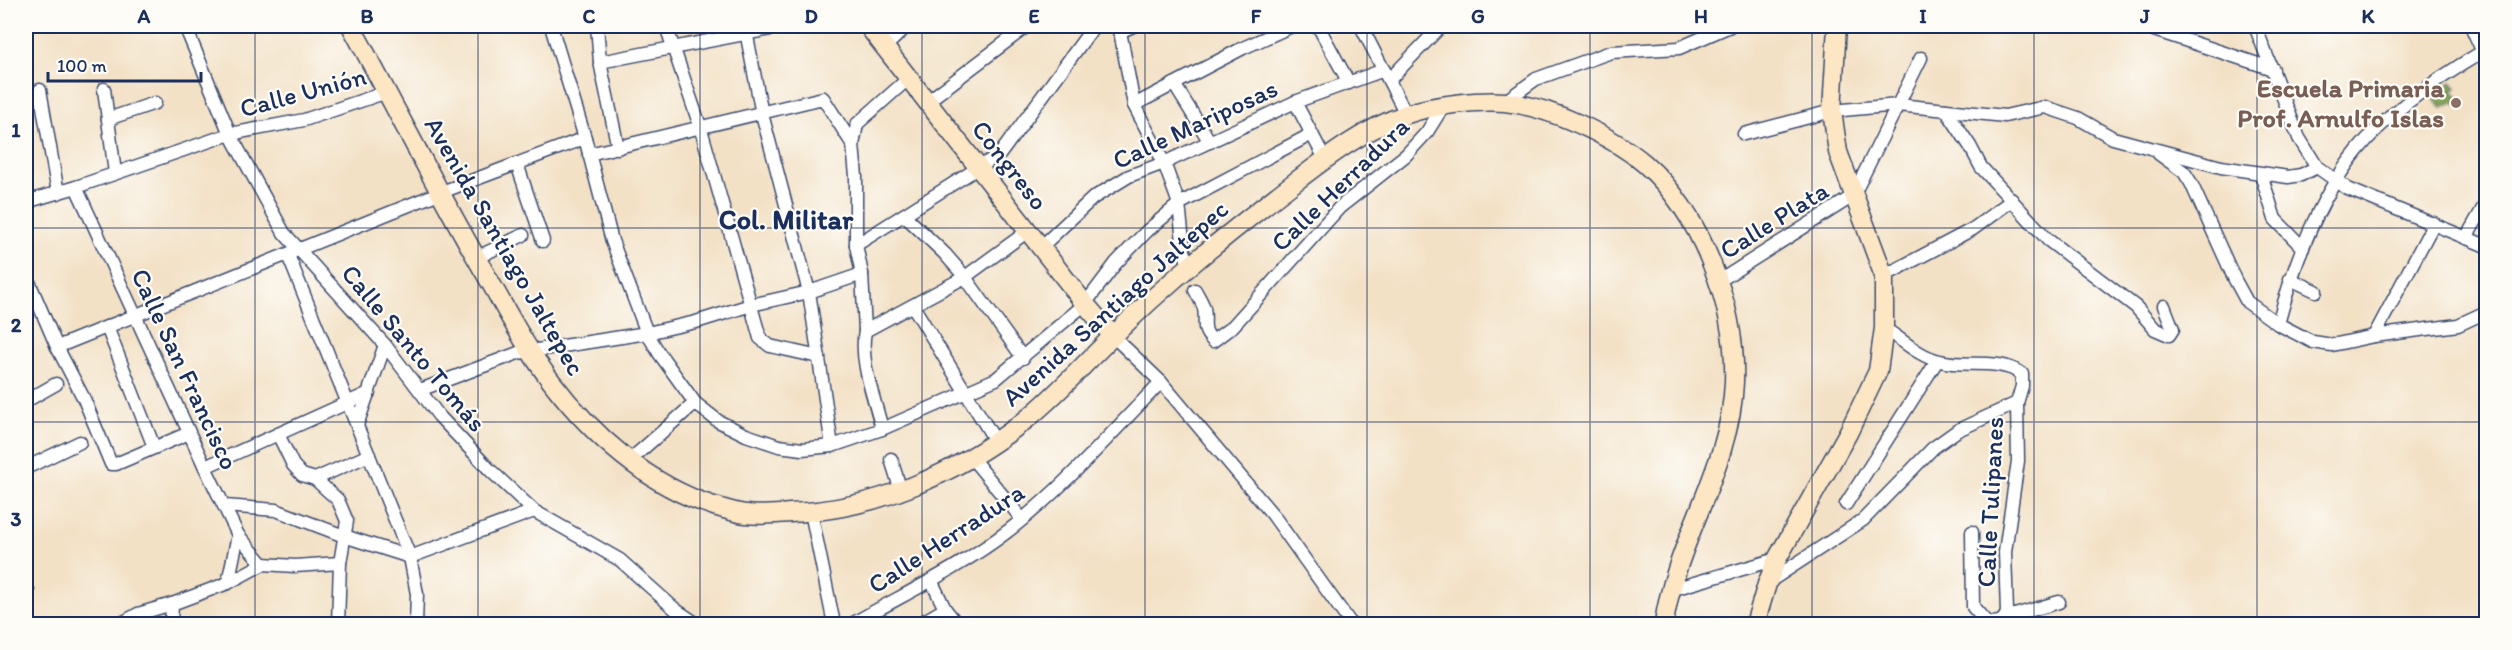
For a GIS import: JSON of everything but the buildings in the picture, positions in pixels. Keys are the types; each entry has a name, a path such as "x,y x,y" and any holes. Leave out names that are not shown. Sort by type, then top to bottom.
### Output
{"street":[{"name":"Calle Santo Tomás","path":"185,26 230,134 284,232 385,345 446,424 534,511 620,560 676,610 698,624"},
{"name":"Avenida Santiago Jaltepec","path":"351,26 439,193 530,351 572,406 630,460 674,491 710,505 749,515 811,512 858,503 930,480 996,442 1048,401 1188,265 1325,159 1364,135 1406,114 1444,105 1504,102 1549,113 1586,128 1639,159 1662,180 1686,212 1708,253 1719,281 1731,343 1734,382 1722,449 1670,590 1664,624"},
{"path":"551,26 585,138 612,241 647,333 677,380 695,403 718,421 746,435 779,446 802,449 832,446 882,429 996,379 1085,304 1116,263 1147,231 1179,204 1311,134"},
{"path":"597,26 600,62 618,148"},
{"path":"666,26 701,129 760,338 764,344 819,357"},
{"path":"600,62 675,48 746,29 786,26"},
{"name":"Congreso","path":"868,26 1085,304 1113,336"},
{"path":"884,48 907,26"},
{"path":"856,245 980,169 1000,154 1094,26"},
{"path":"1133,26 1119,29 1134,105 1164,163 1179,204 1184,251 1188,265"},
{"path":"1134,105 1243,48 1292,26"},
{"path":"1318,26 1349,83"},
{"path":"1361,26 1406,114"},
{"path":"1386,75 1441,26"},
{"path":"1504,102 1536,79 1611,52 1679,48 1730,26"},
{"path":"1755,624 1777,559 1848,433 1878,371 1884,328 1884,276 1838,152 1832,111 1837,26"},
{"path":"2142,26 2273,69"},
{"path":"2255,26 2299,138 2317,166 2348,189 2487,246"},
{"path":"2278,324 2290,279 2336,182 2357,151 2386,122 2420,93 2484,55 2471,26"},
{"path":"928,101 1023,27"},
{"path":"746,29 762,114 809,292 832,446"},
{"path":"1853,196 1921,57"},
{"name":"Calle Mariposas","path":"1041,247 1093,198 1130,176 1164,163 1295,102 1349,83 1386,75"},
{"path":"882,429 867,370 863,341 865,332 862,274 856,245 856,176 853,145 857,124 909,78"},
{"path":"1174,84 1210,142"},
{"path":"104,89 115,173"},
{"path":"40,90 58,193"},
{"name":"Calle Unión","path":"26,202 230,134 304,120 387,92"},
{"path":"589,154 823,98 853,145"},
{"path":"1295,102 1325,159"},
{"path":"108,119 155,103"},
{"name":"Calle Herradura","path":"1195,290 1205,311 1203,324 1213,341 1233,326 1340,207 1406,155 1427,132 1444,105"},
{"path":"1744,134 1832,111 1898,105 2005,116 2044,107 2078,118 2113,138 2221,167 2288,177 2301,175 2317,166"},
{"path":"1946,110 1982,167 2048,240 2136,307 2155,329 2169,335 2174,329 2164,306"},
{"path":"57,347 439,193 585,138"},
{"path":"2151,148 2184,172 2191,183 2247,302 2278,324 2313,342 2332,345 2374,336 2458,325 2487,312"},
{"path":"517,164 543,241"},
{"path":"2261,174 2275,219 2303,248"},
{"name":"Calle San Francisco","path":"76,187 238,535 263,564"},
{"name":"Calle Plata","path":"1719,281 1853,196"},
{"path":"1884,276 1973,229 2012,200"},
{"path":"2466,238 2487,203"},
{"path":"904,215 945,254 965,277 1023,358"},
{"path":"2374,336 2434,223"},
{"path":"865,332 965,277 1028,231"},
{"path":"476,258 523,235"},
{"path":"288,255 410,557 417,594 416,624"},
{"path":"420,390 518,353 647,333 696,322 751,305 809,292 862,274"},
{"path":"26,276 57,347 71,370 111,464 116,464 189,433"},
{"path":"2290,279 2316,291"},
{"path":"912,306 996,442"},
{"path":"107,327 154,447"},
{"path":"1846,504 1937,361 1884,328"},
{"path":"1113,336 1161,382 1273,515 1351,624"},
{"path":"357,425 385,345"},
{"name":"Calle Tulipanes","path":"1937,361 1956,364 1981,363 2016,370 2022,374 2022,386 2017,403 2018,461 2005,552 2008,605 2005,618 1999,623 1987,624"},
{"name":"Calle Herradura","path":"852,624 931,580 1006,532 1052,495 1161,382"},
{"path":"26,401 56,384"},
{"path":"205,467 369,393"},
{"path":"630,460 695,403"},
{"path":"1767,584 1863,520 1906,474 1941,442 1958,430 2017,403"},
{"path":"278,434 293,465 302,475 315,479 338,500 347,521 340,563 338,624"},
{"path":"26,468 80,442"},
{"path":"315,479 369,456"},
{"path":"971,457 1022,519"},
{"path":"891,459 901,490"},
{"path":"225,506 276,510 344,536 410,557 534,511"},
{"path":"811,512 834,624"},
{"path":"1972,532 1973,607 1987,624"},
{"path":"228,583 238,535"},
{"path":"1670,590 1777,559"},
{"path":"120,624 138,614 228,583 263,564 295,566 340,563"},
{"path":"931,580 945,609 957,624"},
{"path":"2005,618 2059,602"},
{"path":"171,624 172,604"},
{"path":"919,624 945,609"}],"green space":[{"path":"2452,82 2457,88 2453,90 2461,103 2456,105 2453,102 2442,108 2433,98"}],"place":[{"name":"Escuela Primaria Prof. Arnulfo Islas","path":"2456,103"}],"district":[{"name":"Col. Militar","path":"786,219"}]}
